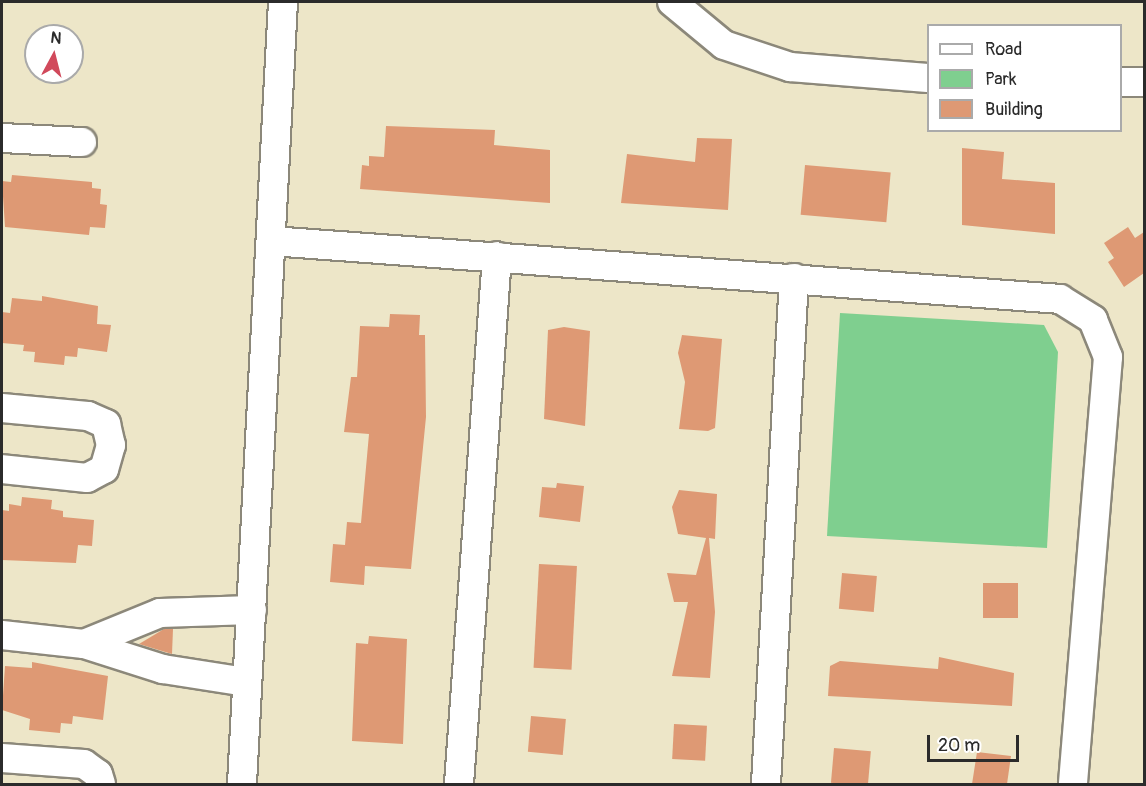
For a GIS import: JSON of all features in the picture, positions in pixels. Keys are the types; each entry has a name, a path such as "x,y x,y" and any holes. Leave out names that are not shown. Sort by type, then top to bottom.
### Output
{"street":[{"path":"242,784 283,2"},
{"path":"672,2 724,45 790,67 927,78"},
{"path":"1122,82 1144,82"},
{"path":"2,138 82,142"},
{"path":"271,241 1060,299 1093,320 1108,357 1073,784"},
{"path":"459,784 497,256"},
{"path":"766,784 794,278"},
{"path":"2,408 88,416 106,424 111,446 104,469 87,478 2,469"},
{"path":"84,644 160,613 252,610"},
{"path":"2,635 84,644 164,669 246,682"},
{"path":"2,758 84,764 98,774 101,784"}],"green space":[{"path":"840,313 1044,325 1058,352 1047,548 827,536"}],"building":[{"path":"386,126 495,130 494,145 550,150 550,203 360,189 362,165 369,166 369,156 384,157"},
{"path":"697,138 732,139 728,210 621,203 627,154 695,162"},
{"path":"962,148 1004,152 1002,179 1055,183 1055,234 962,225"},
{"path":"805,165 891,172 886,222 801,215"},
{"path":"12,175 92,182 92,188 101,189 100,204 107,205 105,228 90,227 89,235 5,227 2,181 11,182"},
{"path":"1128,227 1135,238 1144,232 1144,273 1124,287 1108,262 1114,258 1104,243"},
{"path":"42,296 98,306 97,324 111,325 107,352 78,348 77,357 65,356 64,365 34,362 35,352 23,351 24,345 2,343 2,312 10,313 12,298 42,301"},
{"path":"390,314 420,315 419,335 425,335 426,417 411,569 365,566 364,585 330,582 333,544 345,545 347,522 361,523 369,434 344,432 351,377 357,377 360,326 389,327"},
{"path":"564,327 590,331 585,426 544,419 548,330"},
{"path":"682,335 722,339 715,428 708,431 679,429 685,382 678,353"},
{"path":"557,483 584,486 580,522 539,517 542,487 556,488"},
{"path":"679,490 717,494 715,539 709,538 715,612 710,678 672,676 688,602 674,602 667,573 696,575 706,538 678,534 672,507"},
{"path":"22,497 52,500 51,509 63,511 63,517 94,520 92,546 78,545 76,563 2,560 2,510 9,511 9,504 21,506"},
{"path":"539,564 577,566 572,670 534,668"},
{"path":"842,573 877,576 874,612 839,609"},
{"path":"983,583 1018,583 1018,618 983,618"},
{"path":"164,629 173,629 172,654 139,644"},
{"path":"369,636 407,639 403,744 352,741 356,643 368,644"},
{"path":"939,657 1014,673 1012,706 828,696 830,666 840,661 938,669"},
{"path":"32,662 108,676 103,720 73,716 72,724 61,723 60,733 29,730 30,719 2,710 5,666 32,668"},
{"path":"531,716 566,719 563,755 528,752"},
{"path":"674,724 707,726 705,761 672,759"},
{"path":"834,748 871,751 868,784 831,783"},
{"path":"977,752 1011,756 1007,784 972,784"}]}
